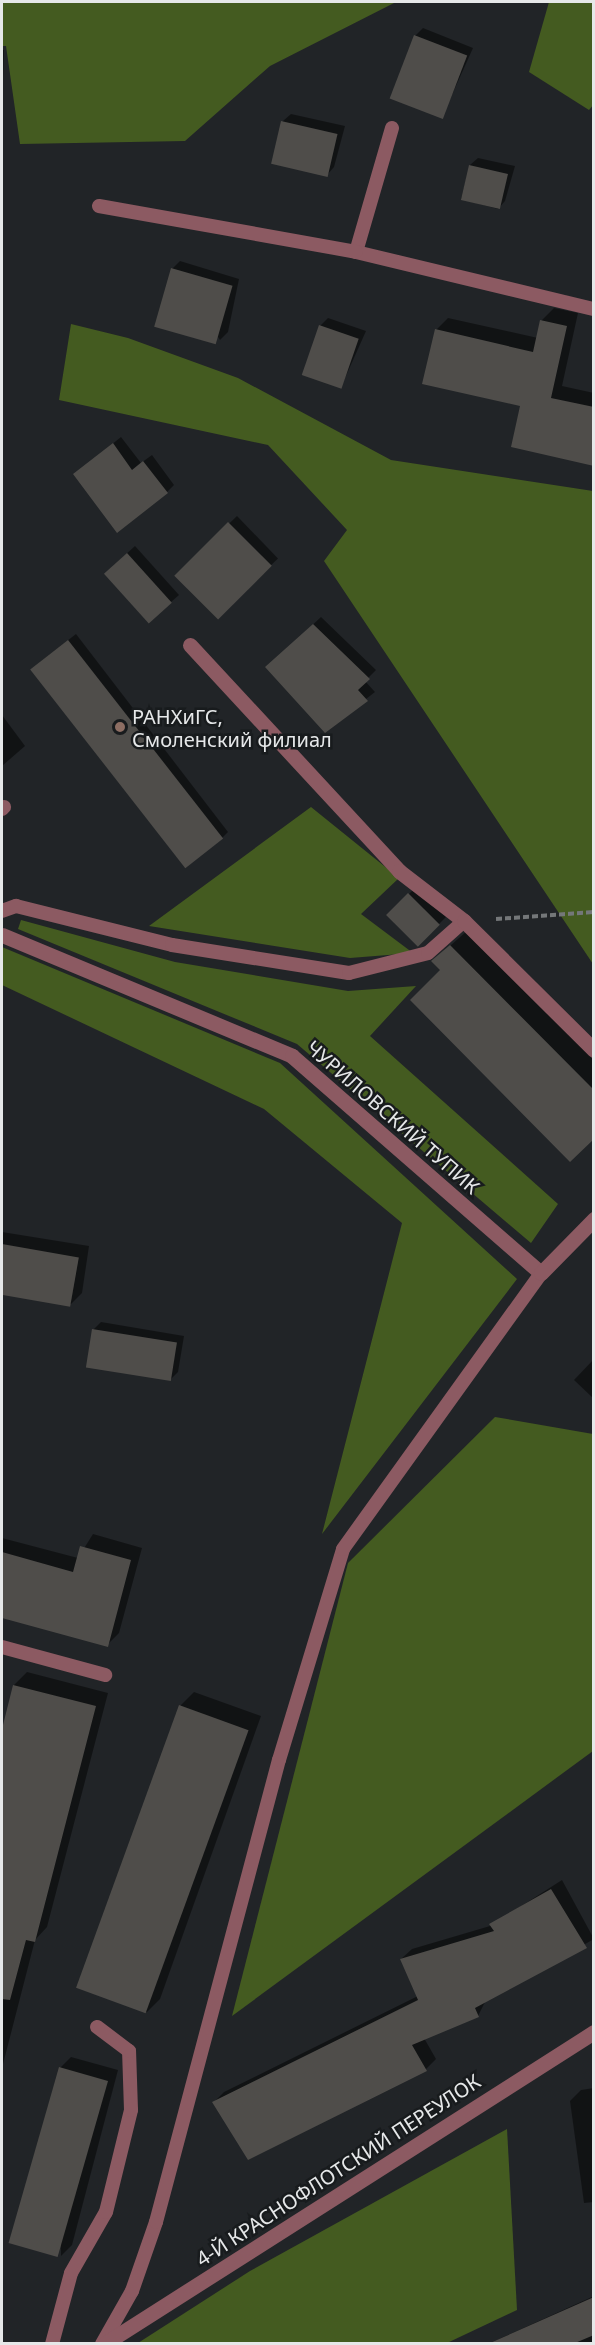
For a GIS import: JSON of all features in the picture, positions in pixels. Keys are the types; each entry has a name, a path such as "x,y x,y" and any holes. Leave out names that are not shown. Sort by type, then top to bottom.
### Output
{"street":[{"path":"190,645 399,871 464,921 594,1050"},
{"name":"ЧУРИЛОВСКИЙ ТУПИК","path":"2,935 292,1056 541,1273"},
{"path":"541,1273 594,1218"},
{"name":"4-Й КРАСНОФЛОТСКИЙ ПЕРЕУЛОК","path":"103,2343 594,2032"}],"lane":[{"path":"356,252 392,128"},
{"path":"99,206 356,252 594,309"},
{"path":"2,911 16,906 172,945 349,973 428,953 464,921"},
{"path":"103,2343 132,2291 156,2222 279,1760 343,1549 541,1273"},
{"path":"2,1647 105,1675"},
{"path":"52,2343 71,2273 106,2212 131,2110 129,2051 97,2026"}],"path":[{"path":"464,921 594,912"}],"green space":[{"path":"2,2 396,2 270,66 185,141 20,144 6,46 2,46"},
{"path":"549,2 593,2 594,104 589,110 529,72"},
{"path":"71,324 128,338 238,378 391,460 593,491 593,964 324,561 347,530 268,445 59,400"},
{"path":"311,807 399,878 361,914 413,953 350,958 149,926"},
{"path":"21,920 175,962 348,991 416,986 370,1036 558,1204 531,1243 297,1044 18,929"},
{"path":"2,947 280,1063 517,1279 322,1534 402,1223 264,1109 2,985"},
{"path":"495,1417 593,1434 593,1751 232,2016 348,1563"},
{"path":"507,2129 517,2310 447,2343 138,2343 250,2271"}],"building":[{"path":"414,35 467,55 443,119 390,98"},
{"path":"281,121 338,134 328,177 271,164"},
{"path":"469,165 508,174 500,209 461,200"},
{"path":"171,268 233,286 216,344 154,327"},
{"path":"540,320 567,326 551,398 594,407 594,466 511,447 520,406 422,384 435,329 533,352"},
{"path":"319,325 359,339 341,389 302,375"},
{"path":"113,443 132,470 143,461 168,493 117,533 73,474"},
{"path":"228,522 272,566 218,620 174,576"},
{"path":"127,553 172,603 149,624 104,574"},
{"path":"313,624 370,679 358,690 368,701 325,733 265,667"},
{"path":"68,640 223,839 185,868 30,670"},
{"path":"408,893 440,925 418,947 386,915"},
{"path":"450,945 594,1090 594,1139 570,1162 410,1000 440,970 431,961"},
{"path":"2,1244 79,1258 70,1307 2,1295"},
{"path":"92,1329 177,1342 171,1381 86,1368"},
{"path":"80,1546 131,1560 108,1647 2,1618 2,1552 73,1572"},
{"path":"13,1685 96,1706 35,1942 26,1940 10,2000 2,1999 2,1729"},
{"path":"179,1705 249,1730 146,2013 76,1988"},
{"path":"551,1889 587,1948 475,2008 479,2017 412,2045 427,2071 248,2160 212,2102 418,2000 400,1959 494,1931 489,1924"},
{"path":"59,2067 108,2081 58,2257 9,2243"},
{"path":"594,2297 594,2335 575,2343 490,2343"}],"place":[{"name":"РАНХиГС, Смоленский филиал","path":"120,727"}]}
